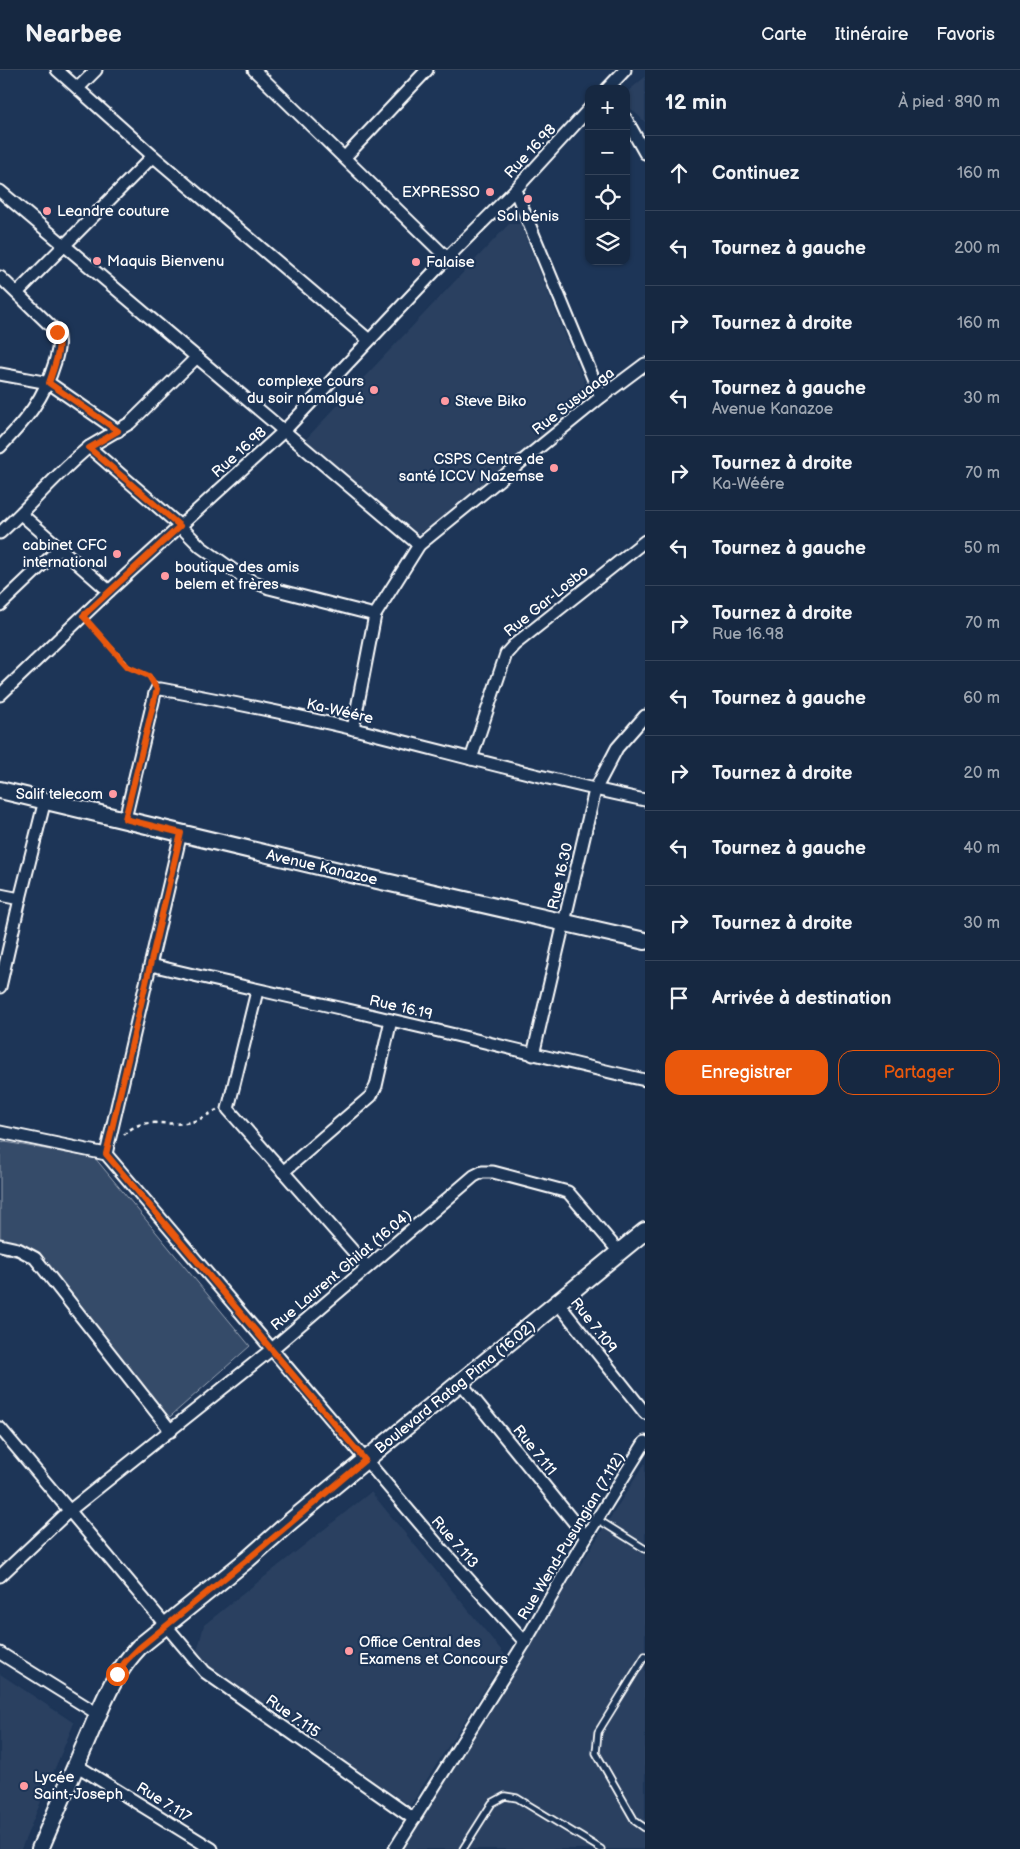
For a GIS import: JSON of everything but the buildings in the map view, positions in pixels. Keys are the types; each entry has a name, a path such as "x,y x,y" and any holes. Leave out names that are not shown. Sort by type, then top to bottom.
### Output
{"street":[{"path":"57,70 153,156 369,340"},
{"path":"78,88 96,70"},
{"path":"254,70 447,258"},
{"path":"263,79 272,70"},
{"path":"345,157 427,70"},
{"path":"611,85 625,70"},
{"name":"Rue 16.98","path":"0,695 109,591 284,431 447,258 515,190 585,113"},
{"path":"630,126 645,153"},
{"path":"17,293 153,156"},
{"path":"515,190 601,396"},
{"path":"0,191 419,545"},
{"path":"0,277 57,332 60,341 49,383 24,421 0,447"},
{"path":"0,533 89,448 130,423 197,357"},
{"name":"Rue Susuaaga","path":"353,729 375,615 419,545 601,396 645,364"},
{"path":"0,374 49,383 118,431"},
{"path":"89,448 180,526 201,548 244,577 269,588 375,615"},
{"path":"21,514 109,591"},
{"name":"Rue Gar-Losbo","path":"471,759 506,654 514,645 645,541"},
{"path":"0,605 60,548"},
{"name":"Ka-Wéére","path":"157,689 161,688 250,706 353,729 595,790 645,800"},
{"path":"125,819 157,689"},
{"name":"Rue 16.30","path":"534,1055 595,790 617,748 645,716"},
{"name":"Avenue Kanazoe","path":"0,790 645,941"},
{"path":"0,987 45,800"},
{"path":"0,1132 106,1154 181,833"},
{"path":"0,895 20,899"},
{"name":"Rue 16.19","path":"151,965 645,1080"},
{"path":"257,991 228,1109 368,1267"},
{"path":"283,1172 371,1096 376,1086 391,1020"},
{"name":"Rue 7.113","path":"106,1154 365,1460 525,1642"},
{"name":"Rue Laurent Ghilat (16.04)","path":"0,1576 70,1511 272,1349 474,1176 482,1172 492,1172 568,1192 620,1253"},
{"name":"Boulevard Ratag Pima (16.02)","path":"40,1849 98,1714 117,1674 125,1662 139,1648 365,1460 645,1231"},
{"path":"0,1245 18,1249 35,1258 171,1431"},
{"name":"Rue 7.109","path":"558,1302 645,1413"},
{"name":"Rue 7.111","path":"461,1383 586,1537"},
{"name":"Rue 7.115","path":"0,1428 205,1672 414,1819"},
{"name":"Rue Wend-Pusungian (7.112)","path":"395,1849 525,1642 586,1537 645,1442"},
{"path":"0,1653 98,1714"},
{"name":"Rue 7.117","path":"76,1765 212,1849"}],"lane":[{"path":"597,1519 645,1549"},
{"path":"645,1656 598,1732 596,1753 635,1821 645,1828"},
{"path":"463,1849 492,1803 504,1796 517,1798 601,1849"}],"path":[{"path":"83,616 128,667 149,676 157,689"},
{"path":"123,1136 128,1130 140,1124 190,1123 216,1110 228,1109"}],"shaded area":[{"path":"645,77 645,122 630,108 630,90"},
{"path":"509,224 520,224 589,393 581,404 420,535 305,440"},
{"path":"0,1141 95,1158 250,1346 164,1422 32,1260 0,1253"},
{"path":"645,1463 645,1849 400,1849"},
{"name":"Office Central des Examens et Concours","path":"371,1492 506,1656 410,1806 194,1657 204,1625"},
{"name":"Lycée Saint-Joseph","path":"0,1674 74,1723 21,1849 0,1849"}],"place":[{"name":"EXPRESSO","path":"490,192"},
{"name":"Sol bénis","path":"528,199"},
{"name":"Leandre couture","path":"47,211"},
{"name":"Maquis Bienvenu","path":"97,261"},
{"name":"Falaise","path":"416,262"},
{"name":"complexe cours du soir namalgué","path":"374,390"},
{"name":"Steve Biko","path":"445,401"},
{"name":"CSPS Centre de santé ICCV Nazemse","path":"554,468"},
{"name":"cabinet CFC international","path":"117,554"},
{"name":"boutique des amis belem et frères","path":"165,576"},
{"name":"Salif telecom","path":"113,794"},
{"name":"Office Central des Examens et Concours","path":"349,1651"},
{"name":"Lycée Saint-Joseph","path":"24,1786"}],"route":[{"path":"57,332 60,341 59,350 49,383 118,431 89,448 180,526 83,616 128,667 149,676 157,689 125,819 181,833 106,1154 365,1460 139,1648 125,1662 117,1674"}]}
